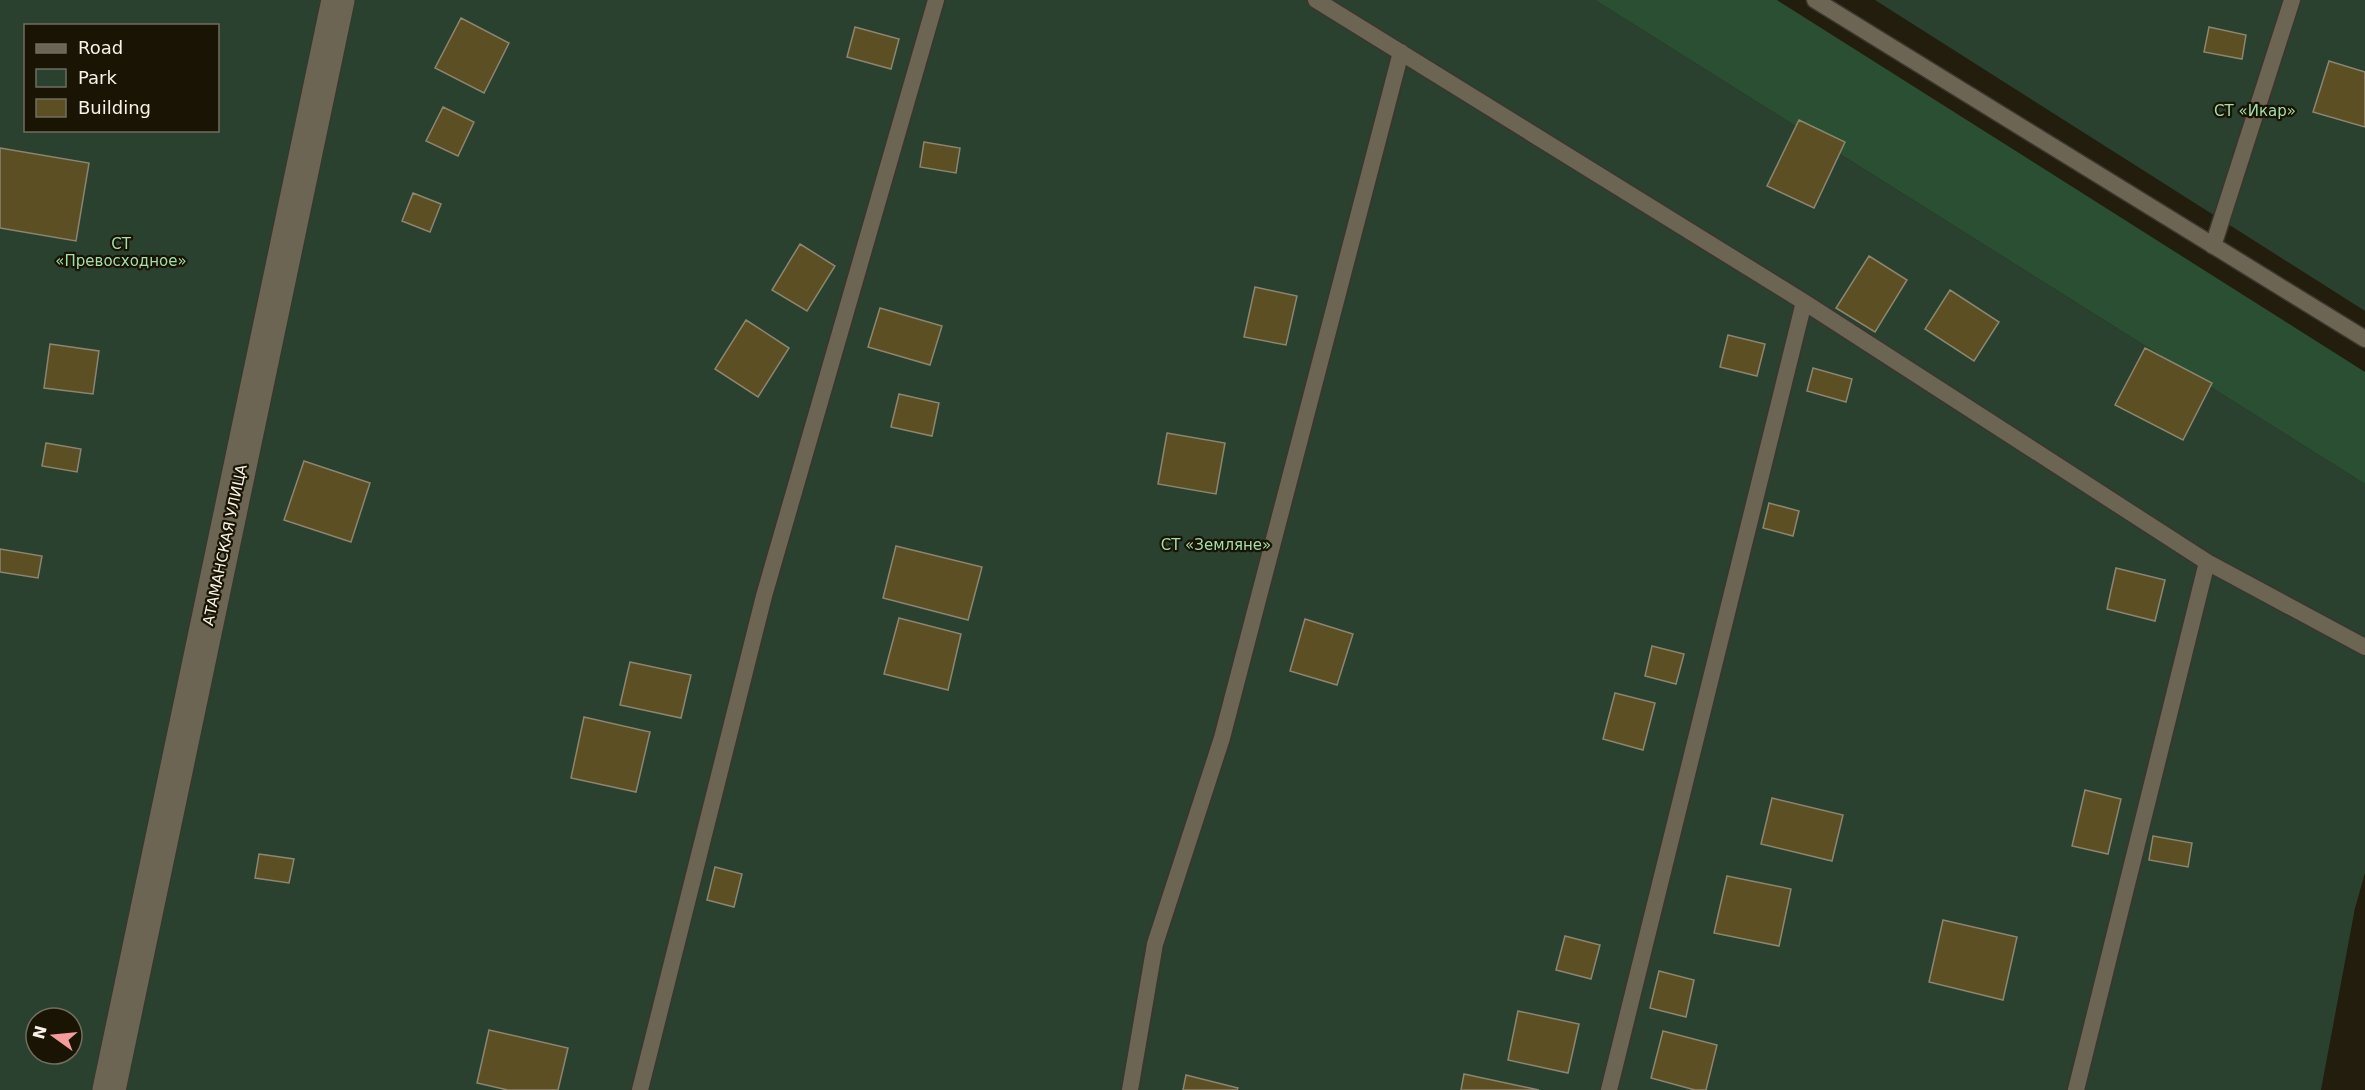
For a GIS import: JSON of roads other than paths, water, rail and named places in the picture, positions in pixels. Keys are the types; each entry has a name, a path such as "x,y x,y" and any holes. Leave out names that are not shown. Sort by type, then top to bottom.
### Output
{"street":[{"name":"АТАМАНСКАЯ УЛИЦА","path":"109,1090 338,0"}],"lane":[{"path":"640,1090 764,596 936,0"},
{"path":"1316,0 1804,302 2207,562 2365,646"},
{"path":"2213,246 2292,0"},
{"path":"1825,3 2365,339"},
{"path":"1130,1090 1155,944 1222,738 1401,52"},
{"path":"1609,1090 1804,302"},
{"path":"2076,1090 2207,562"}],"park label":[{"name":"СТ «Икар»","path":"2255,111"},
{"name":"СТ «Превосходное»","path":"121,252"},
{"name":"СТ «Земляне»","path":"1216,545"}]}
